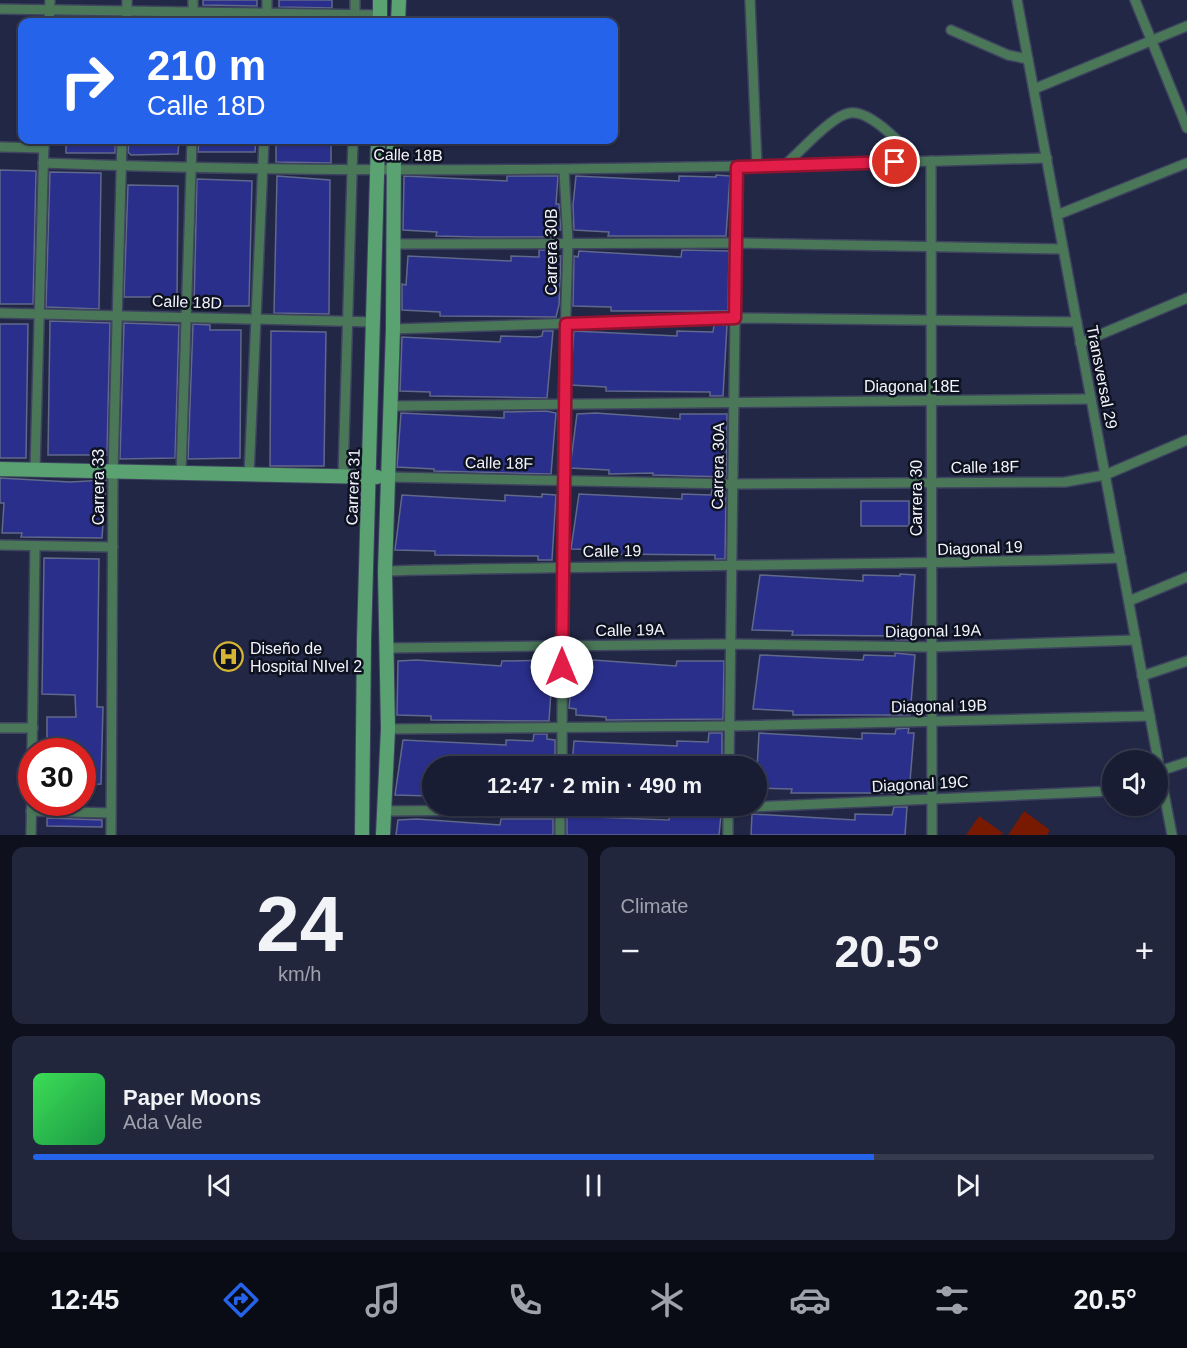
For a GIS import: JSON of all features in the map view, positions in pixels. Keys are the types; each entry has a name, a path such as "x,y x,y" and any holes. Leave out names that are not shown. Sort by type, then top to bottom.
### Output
{"main road":[{"path":"380,0 380,18"},
{"path":"398,18 399,0"},
{"name":"Carrera 31","path":"362,835 378,144"},
{"path":"383,835 388,729 385,572 393,329 394,144"},
{"name":"Calle 18F","path":"0,469 388,477"}],"street":[{"path":"127,0 127,18"},
{"path":"193,0 193,18"},
{"path":"0,9 50,5 267,18 267,0"},
{"path":"355,0 355,18"},
{"path":"750,0 757,166"},
{"name":"Transversal 29","path":"1017,0 1156,750"},
{"path":"1135,0 1187,128"},
{"path":"1034,89 1187,26"},
{"path":"951,30 1008,55 1028,59"},
{"path":"785,165 838,118 850,113 862,115 884,129 902,143 917,162"},
{"path":"0,147 44,144 35,470"},
{"name":"Carrera 33","path":"111,835 113,471 122,144"},
{"path":"181,473 192,144"},
{"path":"249,474 264,144"},
{"path":"343,476 353,144"},
{"name":"Calle 18B","path":"43,163 192,167 263,166 393,171 737,167 1047,158"},
{"name":"Carrera 30","path":"931,161 932,835"},
{"path":"1057,215 1187,163"},
{"name":"Carrera 30A","path":"729,756 737,167"},
{"name":"Carrera 30B","path":"562,756 562,567 565,480 563,404 568,243 564,170"},
{"path":"393,244 736,243 1063,249"},
{"path":"1080,343 1187,298"},
{"name":"Calle 18D","path":"0,313 374,322"},
{"path":"393,329 735,318 1077,322"},
{"name":"Diagonal 18E","path":"391,406 1091,399"},
{"name":"Calle 18F","path":"388,477 733,483 1065,482 1105,475 1187,440"},
{"path":"0,545 113,547"},
{"path":"33,738 35,546"},
{"name":"Diagonal 19","path":"732,564 931,564 1120,558"},
{"name":"Calle 19","path":"385,572 732,564"},
{"path":"1129,601 1187,576"},
{"name":"Diagonal 19A","path":"730,644 932,647 1136,640"},
{"name":"Calle 19A","path":"386,648 730,644"},
{"path":"1142,676 1187,661"},
{"name":"Diagonal 19B","path":"388,729 729,726 1150,716"},
{"path":"0,728 33,728"},
{"path":"1168,763 1187,762"},
{"name":"Diagonal 19C","path":"767,805 1102,791"},
{"name":"Diagonal 19C","path":"384,811 422,810"},
{"path":"96,813 111,813"},
{"path":"31,816 31,835"},
{"path":"560,816 560,835"},
{"path":"728,816 728,835"},
{"name":"Transversal 29","path":"1168,816 1172,835"}],"shaded area":[{"path":"1024,811 1050,830 1047,835 1008,835"},
{"path":"979,816 1003,833 1001,835 966,835"}],"building":[{"path":"203,0 257,0 257,6 203,5"},
{"path":"279,0 332,0 332,8 279,7"},
{"path":"66,144 115,144 115,153 66,153"},
{"path":"129,144 179,144 178,154 131,155 128,152"},
{"path":"199,144 256,144 255,152 198,152"},
{"path":"276,144 331,144 331,163 276,162"},
{"path":"0,170 36,171 33,304 0,304"},
{"path":"50,172 101,173 99,309 46,307"},
{"path":"716,175 730,176 726,236 608,236 609,232 574,230 573,205 576,176 679,181 679,176 716,177"},
{"path":"277,176 330,180 329,314 274,313"},
{"path":"404,176 507,181 507,176 558,176 556,204 559,204 561,230 555,230 554,237 480,237 436,236 437,232 403,230"},
{"path":"197,179 252,181 249,306 194,306"},
{"path":"128,185 178,186 177,297 124,297"},
{"path":"539,250 553,250 552,255 561,256 559,305 556,317 440,316 440,312 402,310 402,284 406,285 408,256 511,261 511,256 539,257"},
{"path":"682,250 729,251 728,311 611,311 611,307 573,306 574,256 578,257 579,251 681,257"},
{"path":"50,321 110,323 107,455 48,455"},
{"path":"124,323 179,325 175,458 120,459"},
{"path":"0,324 28,324 26,458 0,458"},
{"path":"193,324 210,325 210,330 241,330 240,458 188,459"},
{"path":"714,325 727,325 723,396 710,396 710,392 606,391 606,387 570,385 574,331 677,336 677,331 713,332"},
{"path":"271,331 326,332 324,466 270,466"},
{"path":"543,331 553,331 547,398 430,396 430,392 400,391 402,337 500,342 501,336 537,337 542,336"},
{"path":"546,411 556,413 551,474 434,471 434,469 397,467 401,413 504,418 504,412"},
{"path":"596,413 680,419 680,414 727,414 726,477 653,475 653,473 609,474 609,470 570,468 577,414"},
{"path":"0,478 70,482 106,480 102,538 21,537 22,533 2,533 4,503 0,503"},
{"path":"712,490 725,491 726,494 725,559 715,559 715,555 611,554 612,550 571,549 579,494 682,499 682,494 711,495"},
{"path":"542,494 556,495 552,560 538,560 538,556 435,555 435,551 395,550 402,495 505,501 505,495 542,497"},
{"path":"861,501 909,501 909,526 861,526"},
{"path":"44,558 99,559 97,707 103,707 101,784 96,784 96,738 47,738 47,717 76,717 75,695 42,694"},
{"path":"900,574 915,575 910,640 896,640 896,636 792,635 793,631 752,630 760,575 863,581 863,575 900,576"},
{"path":"895,653 915,655 910,715 793,715 793,711 753,709 760,655 863,660 864,655 895,656"},
{"path":"417,660 501,666 502,661 553,660 549,721 431,720 431,716 397,715 398,661"},
{"path":"593,660 676,666 677,661 724,661 723,719 606,720 606,717 576,715 576,709 569,708 573,661"},
{"path":"909,728 908,733 914,733 909,793 791,793 792,789 767,788 767,756 758,756 759,733 862,739 862,733 895,734 896,729"},
{"path":"709,733 722,733 722,756 573,756 574,741 677,746 677,741 708,742"},
{"path":"534,734 547,734 547,739 555,740 555,756 422,756 422,796 395,795 403,740 506,745 506,740 533,741"},
{"path":"894,807 907,807 905,835 751,835 752,816 855,820 855,814 892,815"},
{"path":"567,816 669,820 670,816 721,816 719,835 567,835"},
{"path":"47,818 102,820 102,827 47,826"},
{"path":"417,819 500,825 501,819 553,819 553,835 396,835 398,820"}],"place":[{"name":"Diseño de Hospital NIvel 2","path":"229,657"}],"route":[{"path":"562,667 565,480 563,404 566,324 735,318 737,167 895,162"}]}
